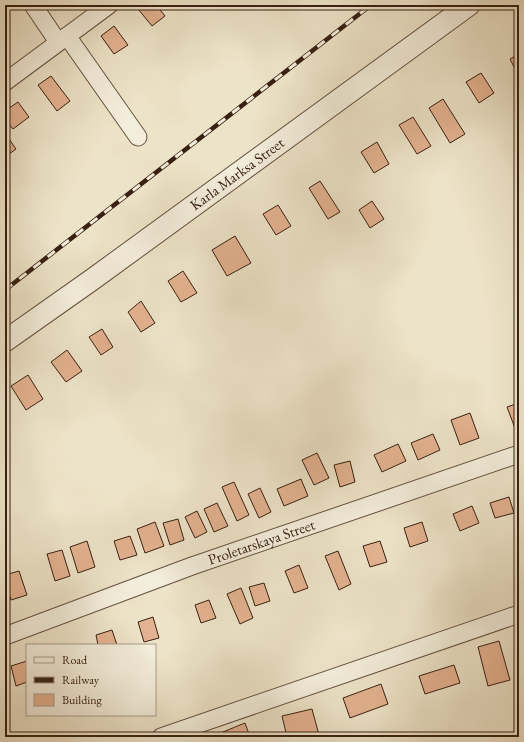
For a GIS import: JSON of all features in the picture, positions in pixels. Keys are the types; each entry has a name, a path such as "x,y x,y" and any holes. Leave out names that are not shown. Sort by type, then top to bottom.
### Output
{"street":[{"path":"33,5 62,39 138,137"},
{"path":"5,82 109,5"},
{"name":"Karla Marksa Street","path":"5,341 93,279 469,5"},
{"name":"Proletarskaya Street","path":"5,636 192,566 519,454"},
{"path":"161,737 519,614"}],"building":[{"path":"143,5 156,5 165,16 152,26 138,9"},
{"path":"114,26 128,45 114,54 101,36"},
{"path":"519,54 519,77 510,59"},
{"path":"481,73 494,93 479,103 466,82"},
{"path":"51,76 70,101 57,111 38,85"},
{"path":"443,99 465,134 450,143 429,108"},
{"path":"18,102 29,117 13,129 5,119 5,111"},
{"path":"413,117 431,146 417,154 399,125"},
{"path":"7,136 16,149 5,157 5,138"},
{"path":"377,142 389,164 374,173 361,152"},
{"path":"320,181 340,212 328,219 309,188"},
{"path":"372,201 384,219 370,228 359,210"},
{"path":"278,205 291,226 276,235 263,214"},
{"path":"235,236 251,263 227,276 212,250"},
{"path":"183,271 197,293 181,302 168,281"},
{"path":"141,301 155,323 141,332 128,312"},
{"path":"102,329 113,347 101,355 89,337"},
{"path":"67,350 82,371 66,382 51,362"},
{"path":"28,375 43,399 26,410 11,386"},
{"path":"519,403 519,430 516,431 507,407"},
{"path":"470,413 479,438 460,445 451,420"},
{"path":"433,434 440,450 418,460 411,443"},
{"path":"398,444 406,461 382,472 374,455"},
{"path":"317,453 329,478 314,485 302,460"},
{"path":"350,461 355,482 340,487 334,465"},
{"path":"301,479 308,496 284,506 277,489"},
{"path":"234,482 249,515 237,521 222,487"},
{"path":"260,488 271,512 259,518 248,494"},
{"path":"509,497 514,513 495,518 490,503"},
{"path":"217,503 228,526 214,532 204,509"},
{"path":"472,506 479,523 460,531 453,514"},
{"path":"197,511 207,532 195,538 185,517"},
{"path":"178,519 184,540 170,545 163,523"},
{"path":"155,522 164,546 145,553 137,529"},
{"path":"422,522 428,541 410,547 404,528"},
{"path":"130,536 137,555 120,560 114,541"},
{"path":"87,541 95,567 78,573 70,547"},
{"path":"380,541 387,562 370,567 363,546"},
{"path":"62,550 70,576 55,581 47,554"},
{"path":"338,551 351,584 339,590 325,556"},
{"path":"299,565 308,588 294,593 285,571"},
{"path":"19,571 27,595 11,600 5,581 5,575"},
{"path":"264,583 270,601 255,606 249,587"},
{"path":"241,588 253,618 240,624 227,594"},
{"path":"209,600 216,618 201,623 195,605"},
{"path":"153,617 159,638 144,642 138,622"},
{"path":"112,630 117,644 98,644 96,635"},
{"path":"499,641 510,680 488,686 478,647"},
{"path":"26,661 26,682 16,686 11,666"},
{"path":"454,665 460,683 425,694 419,676"},
{"path":"381,684 388,704 350,718 343,698"},
{"path":"312,709 319,735 312,737 287,737 282,716"},
{"path":"245,723 250,737 213,737 213,736"}],"railway":[{"path":"5,290 371,5"}]}
